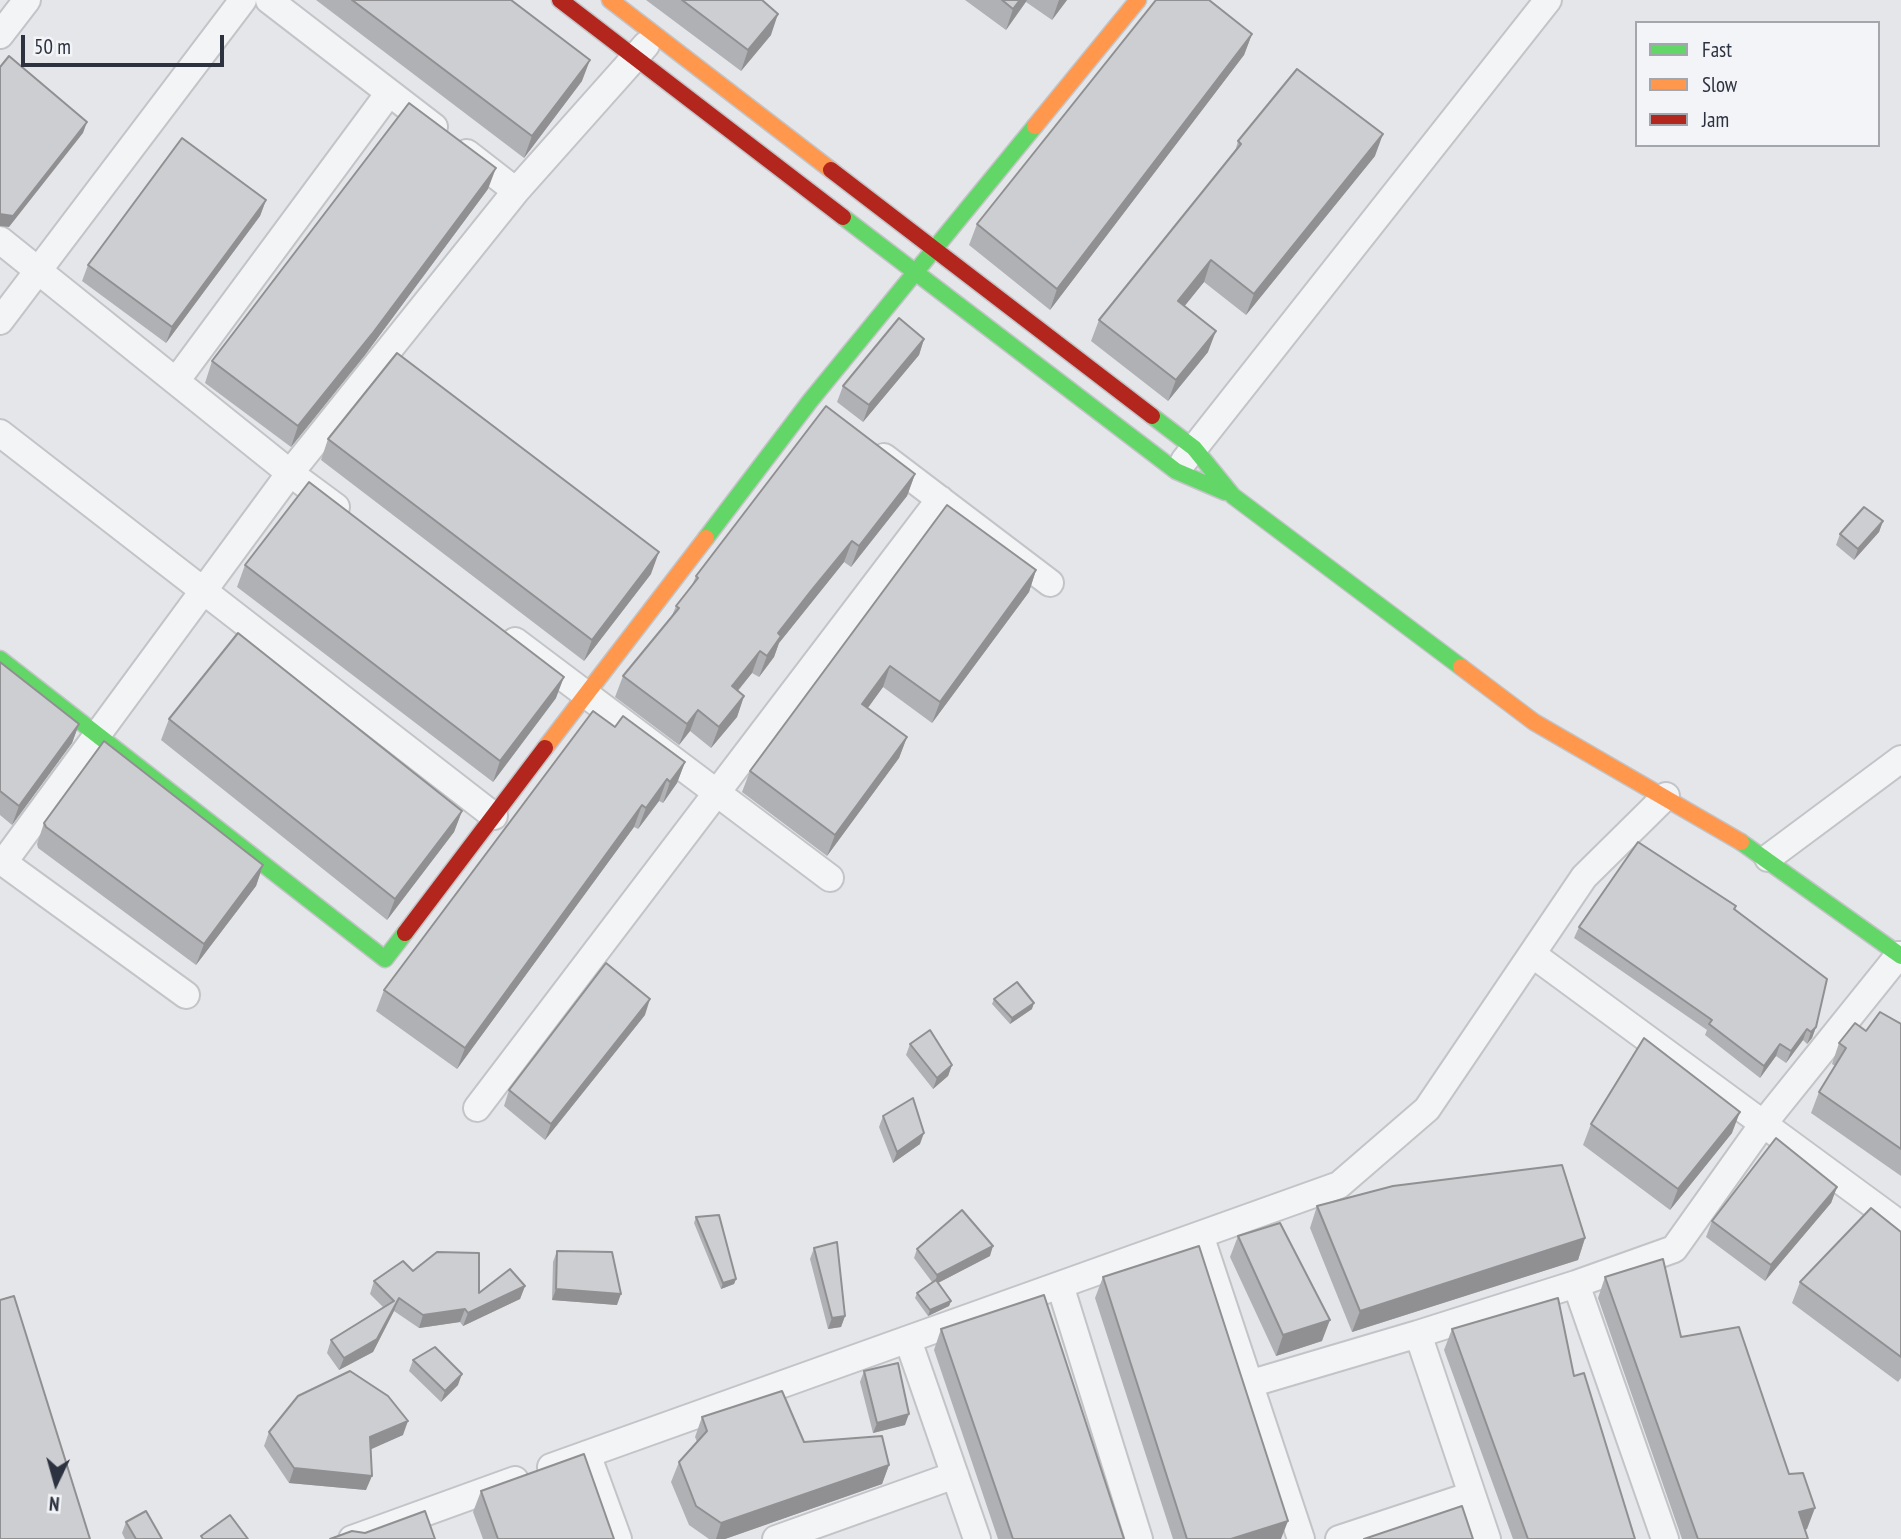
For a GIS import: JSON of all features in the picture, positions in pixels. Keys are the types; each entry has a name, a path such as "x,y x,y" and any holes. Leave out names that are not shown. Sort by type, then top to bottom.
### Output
{"street":[{"path":"0,35 27,0"},
{"path":"0,321 243,0"},
{"path":"269,0 516,191"},
{"path":"560,0 1176,471 1233,496 1534,722 1666,796 1768,858 1900,955 1763,1124 1674,1249 1576,1284 1250,1384"},
{"path":"610,0 1194,448 1233,496"},
{"path":"0,659 385,959 810,401 1138,0"},
{"path":"1176,471 1548,0"},
{"path":"186,995 2,862 290,473 516,191 636,58 654,34"},
{"path":"176,382 389,93"},
{"path":"0,240 290,473 356,522"},
{"path":"810,401 832,418"},
{"path":"0,433 494,816"},
{"path":"864,442 1050,583"},
{"path":"477,1108 940,499"},
{"path":"499,629 830,878"},
{"path":"1768,858 1901,759"},
{"path":"352,1539 1339,1185 1427,1109 1584,877 1666,796"},
{"path":"1532,954 1901,1224"},
{"path":"1200,1235 1301,1539"},
{"path":"1576,1284 1665,1539"},
{"path":"1060,1285 1139,1539"},
{"path":"1418,1334 1487,1539"},
{"path":"908,1340 977,1539"},
{"path":"587,1454 618,1539"},
{"path":"788,1537 955,1475"},
{"path":"1339,1539 1472,1495"}],"building":[{"path":"352,0 511,0 590,60 532,136"},
{"path":"682,0 762,0 778,14 748,50"},
{"path":"1002,0 1020,0 1013,9"},
{"path":"1156,0 1209,0 1252,34 1057,289 977,224"},
{"path":"9,56 87,122 13,216 0,214 0,67"},
{"path":"1297,69 1383,134 1254,294 1211,260 1178,301 1216,331 1176,380 1099,320 1241,144 1238,141"},
{"path":"409,103 496,168 372,334 298,426 212,361"},
{"path":"182,138 266,200 172,327 88,265"},
{"path":"899,318 924,339 869,405 843,386"},
{"path":"397,353 659,552 592,640 328,439"},
{"path":"826,406 915,474 859,546 852,541 811,591 778,633 781,636 767,656 760,651 732,686 744,696 719,727 698,710 687,724 623,676 679,608 676,606 698,578 696,576"},
{"path":"309,482 564,677 500,761 245,565"},
{"path":"947,505 1036,570 940,702 890,666 862,704 907,737 835,835 750,771"},
{"path":"1864,507 1883,521 1858,549 1840,534"},
{"path":"238,633 462,811 395,899 169,719"},
{"path":"0,662 79,724 19,806 0,791"},
{"path":"593,711 615,727 623,716 685,762 670,782 667,779 646,808 642,805 465,1048 384,990"},
{"path":"104,741 263,865 204,944 44,823"},
{"path":"1638,842 1736,906 1734,909 1827,979 1816,1027 1811,1032 1807,1029 1791,1051 1780,1044 1764,1066 1709,1024 1712,1020 1579,927"},
{"path":"606,963 650,999 551,1124 509,1090"},
{"path":"1017,982 1034,1003 1012,1018 994,999"},
{"path":"1880,1012 1901,1024 1901,1149 1819,1092 1846,1048 1839,1043 1855,1023 1866,1031"},
{"path":"930,1030 952,1065 937,1078 910,1044"},
{"path":"1644,1038 1740,1112 1678,1189 1591,1124"},
{"path":"913,1098 924,1133 897,1152 883,1116"},
{"path":"1776,1138 1837,1187 1771,1265 1712,1221"},
{"path":"1562,1165 1585,1238 1360,1311 1317,1206 1393,1186"},
{"path":"1871,1208 1901,1232 1901,1357 1800,1282"},
{"path":"962,1210 993,1246 937,1275 917,1249"},
{"path":"719,1215 736,1279 723,1283 696,1217"},
{"path":"1280,1223 1330,1320 1283,1335 1238,1236"},
{"path":"837,1242 845,1316 832,1318 814,1248"},
{"path":"1199,1246 1288,1521 1231,1539 1187,1539 1103,1277"},
{"path":"557,1251 612,1252 621,1294 556,1289"},
{"path":"437,1252 479,1253 479,1293 510,1269 525,1286 468,1313 465,1309 423,1315 399,1298 377,1339 344,1358 331,1340 394,1301 374,1281 403,1261 413,1271"},
{"path":"1663,1259 1681,1337 1739,1327 1789,1474 1803,1473 1815,1508 1799,1512 1808,1539 1698,1539 1605,1277"},
{"path":"936,1280 951,1301 930,1310 917,1293"},
{"path":"1044,1295 1124,1539 1013,1539 941,1329"},
{"path":"14,1296 90,1539 0,1539 0,1300"},
{"path":"1558,1298 1574,1376 1584,1373 1635,1539 1528,1539 1452,1329"},
{"path":"435,1347 462,1374 445,1391 413,1360"},
{"path":"898,1363 909,1414 877,1423 864,1371"},
{"path":"350,1371 388,1396 408,1421 370,1437 372,1476 294,1468 269,1432 298,1396"},
{"path":"782,1391 804,1442 882,1436 889,1465 721,1523 696,1506 679,1462 707,1431 702,1417"},
{"path":"584,1454 614,1539 498,1539 481,1491"},
{"path":"1462,1506 1473,1539 1364,1539"},
{"path":"146,1511 162,1539 136,1539 126,1522"},
{"path":"425,1511 435,1539 330,1539 352,1531 365,1533"},
{"path":"230,1515 248,1539 203,1539 201,1536"}],"traffic: fast":[{"path":"706,538 810,401 1035,126"},
{"path":"843,217 1176,471 1225,492"},
{"path":"1152,416 1194,448 1233,496 1461,667"},
{"path":"0,659 385,959 405,933"},
{"path":"1741,842 1901,956"}],"traffic: slow":[{"path":"610,0 831,170"},
{"path":"1035,126 1138,0"},
{"path":"545,748 706,538"},
{"path":"1461,667 1534,722 1741,842"}],"traffic: jam":[{"path":"560,0 843,217"},
{"path":"831,170 1152,416"},
{"path":"405,933 545,748"}]}
